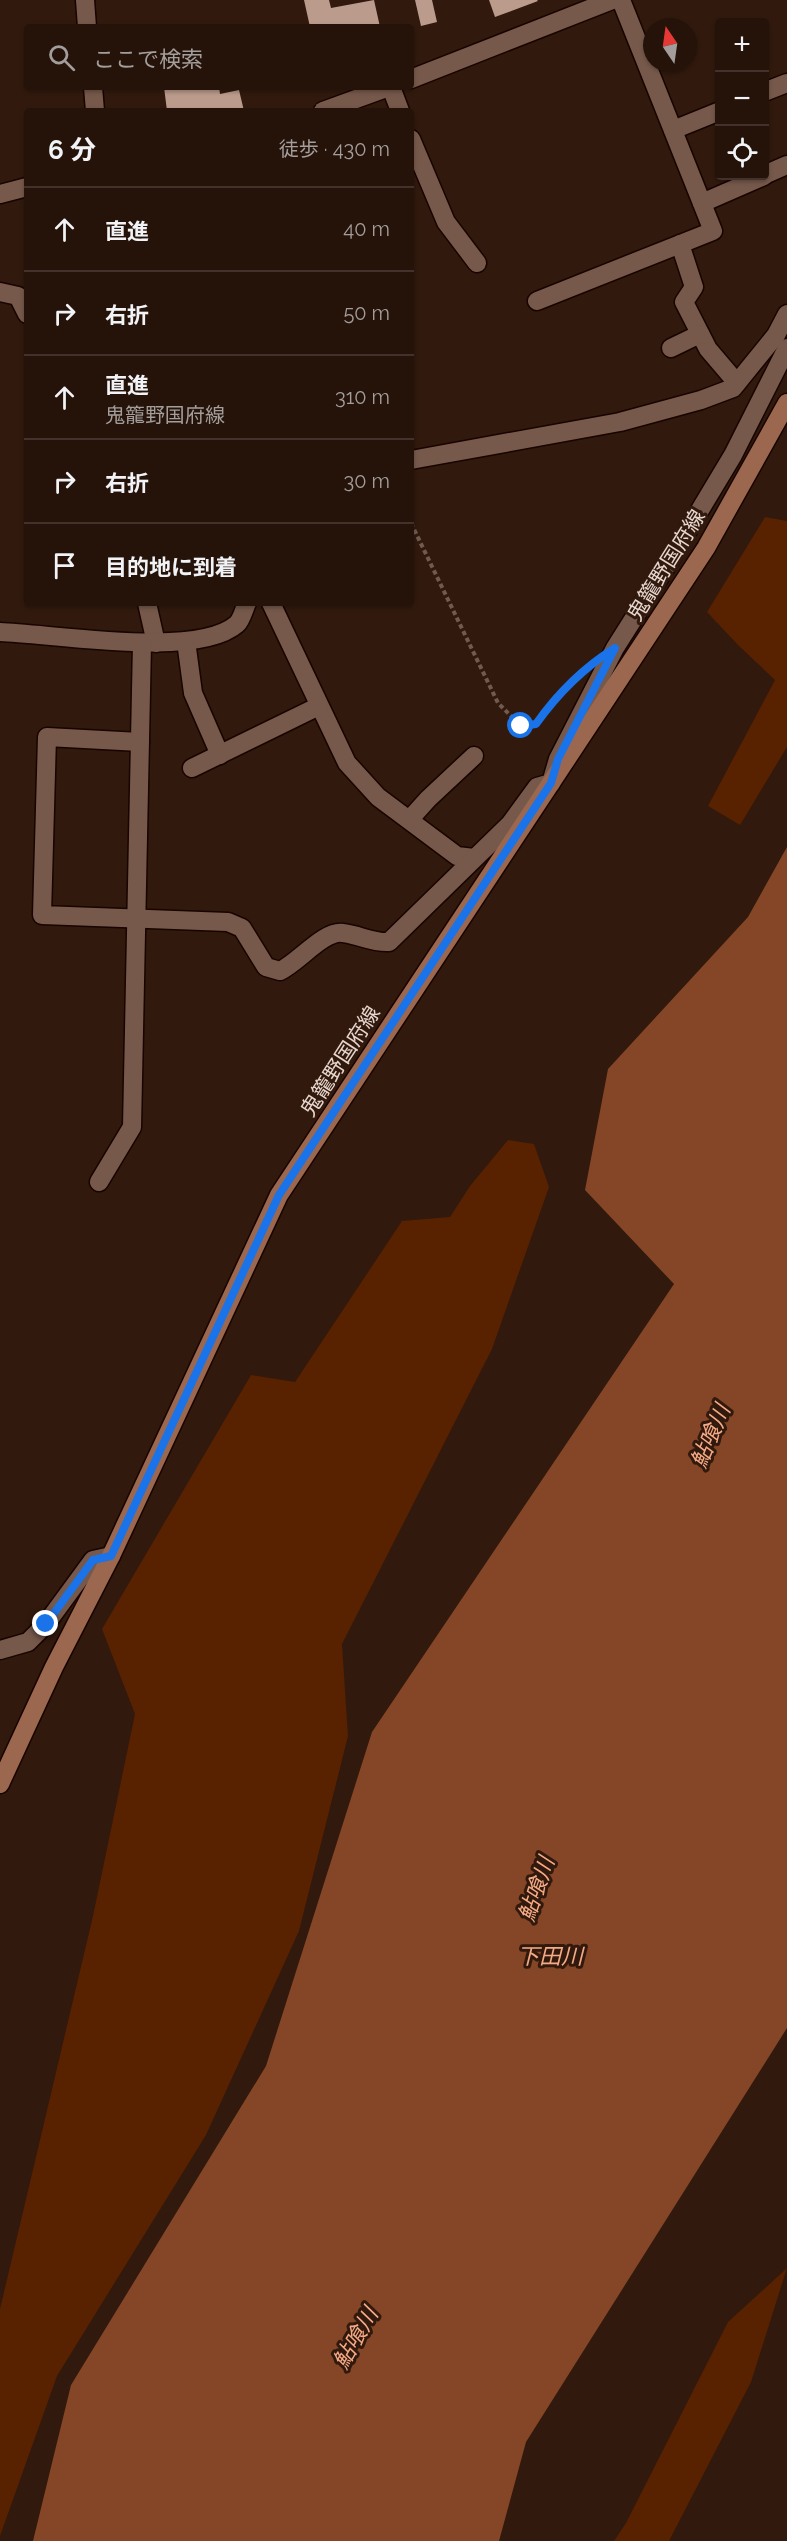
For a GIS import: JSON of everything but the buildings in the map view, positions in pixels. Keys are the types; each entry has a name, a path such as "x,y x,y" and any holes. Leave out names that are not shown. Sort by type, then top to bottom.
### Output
{"main road":[{"name":"鬼籠野国府線","path":"0,1784 7,1756 111,1556 279,1195 706,548 787,403"}],"street":[{"path":"84,0 87,24"},
{"path":"414,78 612,0"},
{"path":"537,300 713,231 621,0"},
{"path":"769,90 787,83"},
{"path":"93,90 95,108"},
{"path":"331,108 382,90"},
{"path":"391,90 399,108"},
{"path":"673,130 715,113"},
{"path":"414,146 446,222 477,263"},
{"path":"769,173 787,165"},
{"path":"702,202 753,180"},
{"path":"0,194 24,188"},
{"path":"680,244 694,287 684,302 708,349 737,383"},
{"path":"0,292 18,296 24,308"},
{"path":"414,459 620,422 701,400 733,388 776,335 787,314"},
{"path":"671,348 700,334"},
{"path":"140,742 47,737 42,915 228,922 242,928 266,967 280,971 294,964 320,939 342,932 377,942 389,942 510,824 537,787 551,783 558,759 615,648 733,455 787,348"},
{"path":"99,1182 132,1127 140,742 149,643 147,606"},
{"path":"0,632 149,643 186,641 218,635 238,623 246,606"},
{"path":"272,606 347,763 378,797 457,856 474,858"},
{"path":"186,641 193,693 220,755"},
{"path":"192,768 319,706"},
{"path":"410,819 474,756"},
{"path":"0,1650 28,1642 52,1616 93,1560 111,1556"}],"path":[{"path":"414,529 498,703 521,726 536,724 555,697 584,669"}],"shaded area":[{"path":"765,517 787,521 787,747 740,825 708,806 775,680 707,612"},
{"path":"508,1140 534,1144 549,1187 492,1349 342,1644 348,1736 299,1931 206,2135 57,2376 0,2536 0,2309 93,1916 135,1714 102,1629 251,1375 295,1382 402,1221 450,1217 470,1186"},
{"path":"787,2268 751,2382 669,2541 614,2541 626,2523 728,2322"}],"water":[{"name":"下田川","path":"787,847 787,2028 526,2442 499,2541 33,2541 71,2385 266,2066 372,1732 674,1284 585,1190 608,1069 748,917"}],"route":[{"path":"46,1624 93,1560 111,1556 279,1195 551,783 558,759 615,648 591,663 555,697 536,724 521,726"}],"water label":[{"name":"鮎喰川","path":"710,1436"},
{"name":"鮎喰川","path":"536,1889"},
{"name":"鮎喰川","path":"355,2338"}]}
